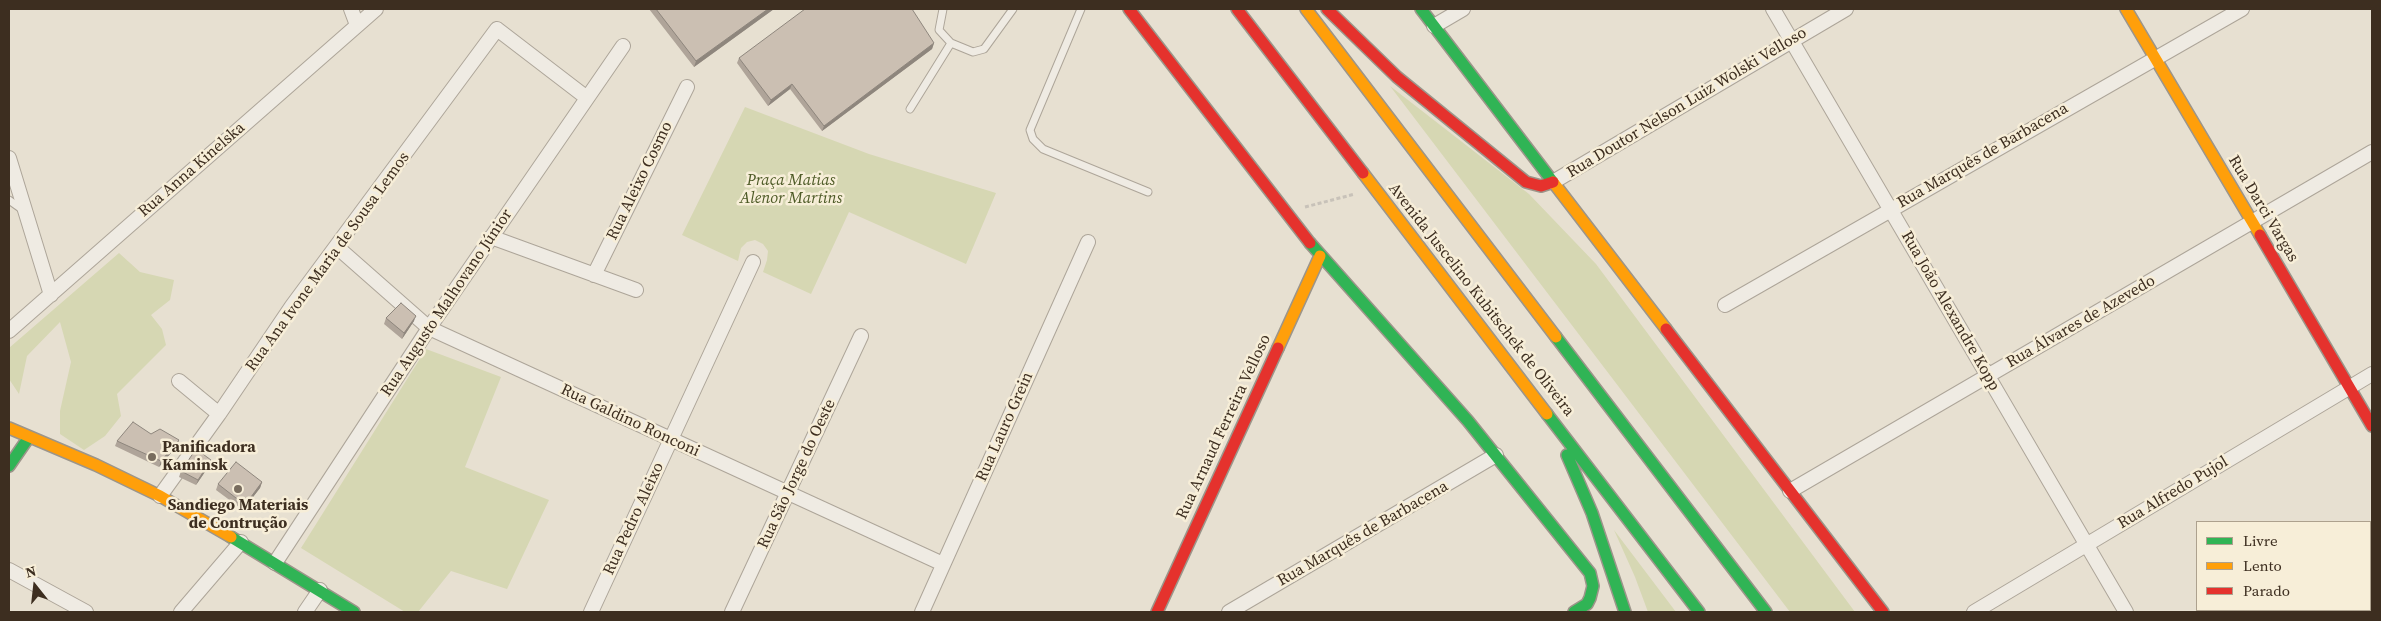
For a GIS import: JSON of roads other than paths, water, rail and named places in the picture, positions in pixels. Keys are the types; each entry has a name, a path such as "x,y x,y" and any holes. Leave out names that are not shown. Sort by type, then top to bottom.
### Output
{"main road":[{"path":"1130,9 1320,256 1496,455 1590,573 1593,586 1590,598 1587,604 1574,612"},
{"name":"Avenida Juscelino Kubitschek de Oliveira","path":"1237,9 1700,612"},
{"path":"1306,9 1766,612"},
{"path":"1328,9 1397,77 1526,182 1540,186 1554,182"},
{"path":"1420,9 1883,612"},
{"name":"Rua Darci Vargas","path":"2126,9 2372,426"},
{"name":"Rua Arnaud Ferreira Velloso","path":"1157,612 1320,256"},
{"path":"1547,412 1582,488 1625,612"},
{"path":"9,428 96,465 160,496 242,542 354,612"},
{"path":"9,466 29,437"}],"street":[{"path":"351,9 356,26"},
{"name":"Rua Anna Kinelska","path":"9,332 376,9"},
{"path":"1434,26 1463,9"},
{"name":"Rua João Alexandre Kopp","path":"1773,9 2087,545 2121,607"},
{"name":"Rua Doutor Nelson Luiz Wolski Velloso","path":"1554,182 1846,9"},
{"name":"Rua Marquês de Barbacena","path":"1725,305 2242,9"},
{"name":"Rua Ana Ivone Maria de Sousa Lemos","path":"160,496 219,414 292,306 496,29 587,98"},
{"name":"Rua Augusto Malhovano Júnior","path":"275,563 429,328 623,46"},
{"name":"Rua Aleixo Cosmo","path":"594,275 687,87"},
{"name":"Rua Álvares de Azevedo","path":"1790,491 2372,152"},
{"path":"9,158 51,295"},
{"path":"491,237 636,290"},
{"name":"Rua Lauro Grein","path":"922,612 1088,242"},
{"name":"Rua Galdino Ronconi","path":"336,247 429,328 943,564"},
{"name":"Rua Pedro Aleixo","path":"591,612 753,262"},
{"name":"Rua São Jorge do Oeste","path":"732,612 861,336"},
{"name":"Rua Alfredo Pujol","path":"1974,612 2372,374"},
{"path":"179,381 219,414"},
{"name":"Rua Marquês de Barbacena","path":"1229,612 1496,455"},
{"path":"181,612 242,542"},
{"path":"9,570 86,612"},
{"path":"305,612 320,590"}],"lane":[{"path":"943,9 940,30 951,43 973,52 984,49 1012,9"},
{"path":"1081,9 1030,130 1033,139 1043,150 1148,192"},
{"path":"910,109 951,43"},
{"path":"9,200 25,211"}],"place":[{"name":"Panificadora Kaminsk","path":"152,457"},
{"name":"Sandiego Materiais de Contrução","path":"238,489"}],"park label":[{"name":"Praça Matias Alenor Martins","path":"791,190"}]}
